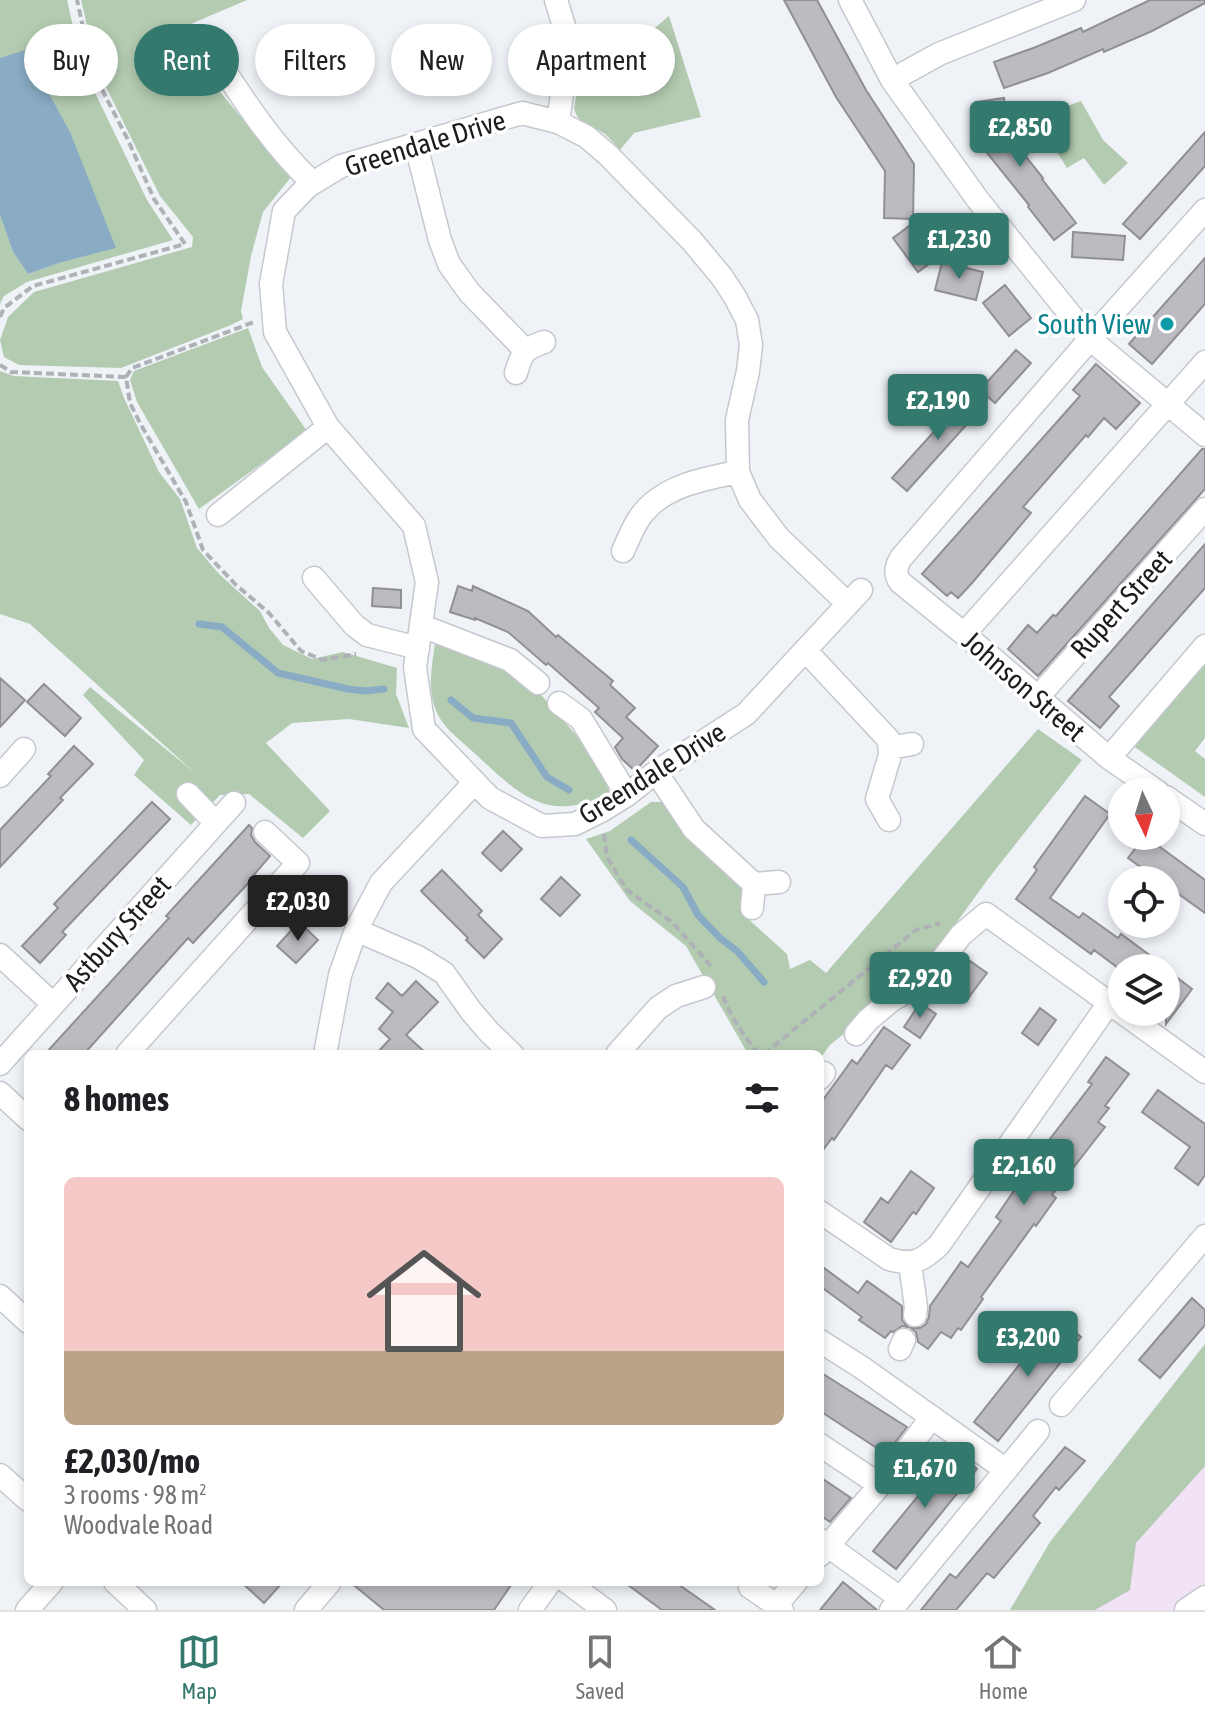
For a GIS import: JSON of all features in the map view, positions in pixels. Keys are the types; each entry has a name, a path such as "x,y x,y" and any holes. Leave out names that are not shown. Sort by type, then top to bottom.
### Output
{"street":[{"path":"556,0 567,36 558,122"},
{"path":"850,0 892,80 978,200 1090,339 1205,435"},
{"path":"892,80 939,54 1074,0"},
{"path":"239,91 289,160 313,183"},
{"name":"Greendale Drive","path":"522,113 558,122 587,137 608,155 692,241 722,277 747,320 751,345 737,420 738,472 750,500 779,538 854,596 746,714 656,772 627,795 575,824 542,826 490,798 424,729 415,667 427,582 414,526 328,427 275,332 271,284 284,211 308,186 341,166 416,145 522,113"},
{"path":"416,145 449,264 469,292 534,346 520,357 516,373"},
{"path":"1090,339 1205,210"},
{"name":"Johnson Street","path":"1090,339 901,558 896,574 900,582 1037,698 1138,778"},
{"path":"964,634 1205,362"},
{"path":"218,515 328,427"},
{"path":"623,536 665,494 698,481 738,472"},
{"name":"Rupert Street","path":"1037,698 1205,509"},
{"path":"314,578 354,625 367,635 420,637 510,660 538,683"},
{"path":"1109,758 1205,646"},
{"path":"805,650 889,740 901,746 890,755 877,799 889,820"},
{"path":"559,703 581,719 627,795"},
{"path":"0,776 24,749"},
{"path":"656,772 694,829 754,884 779,882"},
{"path":"326,1050 340,975 356,930 381,883 474,783"},
{"path":"188,794 216,823"},
{"name":"Astbury Street","path":"0,1064 234,803"},
{"path":"1180,807 1205,824"},
{"path":"131,1050 298,863 265,832"},
{"path":"752,908 754,884"},
{"path":"856,1034 892,1000 932,973 961,935 986,914 1108,1002"},
{"path":"356,930 418,957 444,973 471,1011 508,1050"},
{"path":"0,955 53,1004"},
{"path":"621,1050 658,1008 676,996 704,987"},
{"path":"824,1215 889,1259 915,1263 929,1255 1108,1004"},
{"path":"1141,1026 1205,1072"},
{"path":"0,1093 24,1115"},
{"path":"1061,1405 1201,1251"},
{"path":"910,1263 915,1315"},
{"path":"0,1296 24,1318"},
{"path":"824,1344 1006,1470"},
{"path":"824,1546 880,1485 932,1417"},
{"path":"824,1548 896,1604 1038,1431"},
{"path":"824,1448 880,1485"},
{"path":"0,1475 24,1496"},
{"path":"27,1610 48,1586"},
{"path":"119,1586 145,1610"},
{"path":"306,1610 324,1586"},
{"path":"530,1610 547,1586"},
{"path":"572,1586 605,1610"},
{"path":"750,1587 779,1608 793,1586"},
{"path":"1186,1610 1205,1597"}],"path":[{"path":"0,317 4,308 33,286 185,244 154,199 93,72 77,0"},
{"path":"126,377 132,368 273,315"},
{"path":"769,1050 916,930 937,924 950,929"}],"shaded area":[{"path":"1205,1344 1205,1610 1010,1610 1050,1542"}],"green space":[{"path":"0,0 67,0 72,24 24,24 24,51 0,58"},
{"path":"81,0 247,0 192,24 134,24 134,96 224,96 291,177 263,212 251,256 241,311 243,319 121,368 19,365 4,357 0,340 8,317 34,292 192,247 193,237 160,196 110,96 118,96 118,24 87,24"},
{"path":"669,16 672,24 659,24"},
{"path":"675,35 701,117 634,133 620,150 605,134 582,122 574,108 576,96 675,96"},
{"path":"33,96 97,96 147,200 173,240 27,282 4,296 0,304 0,215 13,252 28,274 62,262"},
{"path":"1081,101 1103,140 1128,163 1104,185 1084,158 1067,168 1050,141 1066,134 1056,110"},
{"path":"248,328 262,367 307,431 199,509 137,402 130,380 134,371"},
{"path":"0,371 14,376 118,381 159,472 180,499 197,548 219,574 260,611 283,645 312,659 343,652 397,668 396,694 409,728 349,719 292,723 266,743 330,811 303,838 249,794 220,795 191,825 134,775 144,760 83,695 90,687 195,773 30,624 0,614"},
{"path":"435,644 496,664 529,681 584,744 610,792 588,802 551,805 534,800 504,780 440,719 432,697 431,682"},
{"path":"1205,657 1205,738 1195,751 1205,759 1205,797 1129,743"},
{"path":"1038,729 1082,760 988,879 923,969 830,1045 824,1053 824,1050 746,1050 686,946 630,901 586,839 610,831 651,802 666,802 749,894 746,917 787,954 790,969 810,960 826,973"},
{"path":"1205,1344 1205,1466 1136,1543 1130,1590 1095,1610 1010,1610 1050,1542"}],"water":[{"path":"24,50 24,96 50,96 70,132 116,248 28,274 13,252 0,215 0,58"}],"building":[{"path":"784,0 817,0 866,90 914,164 913,219 884,218 885,171 836,97"},
{"path":"1150,0 1205,0 1205,3 1104,52 1103,49 1004,88 994,62 1081,28 1083,32"},
{"path":"1004,98 1010,137 1076,223 1054,240 984,149 976,102"},
{"path":"1205,132 1205,166 1140,239 1123,224"},
{"path":"916,221 941,255 918,272 893,238"},
{"path":"1073,232 1125,236 1123,260 1072,257"},
{"name":"South View","path":"1205,258 1205,304 1152,364 1129,344"},
{"path":"942,262 983,272 976,300 935,290"},
{"path":"1005,285 1031,318 1009,336 983,303"},
{"path":"1016,350 1031,363 995,403 980,390"},
{"path":"1096,364 1140,403 1116,429 1104,418 1088,437 1086,435 1023,507 1031,513 972,583 958,598 951,592 947,596 922,574 1080,396 1073,390"},
{"path":"970,392 984,405 907,491 892,478"},
{"path":"1205,449 1205,489 1038,676 1008,649 1028,625 1037,633 1053,615 1056,616"},
{"path":"1205,544 1205,588 1109,697 1119,706 1100,728 1068,701"},
{"path":"458,586 472,591 473,586 528,611 556,637 558,635 613,681 610,685 635,708 626,717 658,746 635,771 615,747 623,738 595,712 599,708 548,663 546,665 508,632 475,618 450,612"},
{"path":"373,588 401,590 401,608 372,606"},
{"path":"0,678 25,700 0,727"},
{"path":"44,684 81,718 65,736 27,702"},
{"path":"74,746 93,764 0,867 0,830 51,776 48,774"},
{"path":"1085,796 1108,813 1050,898 1079,918 1083,913 1108,931 1108,938 1126,938 1148,954 1108,954 1108,960 1094,950 1091,954 1016,899 1037,870 1034,867"},
{"path":"152,802 170,819 62,932 66,935 40,963 22,946 58,908 54,904"},
{"path":"249,825 255,842 270,856 253,878 193,943 188,938 88,1050 49,1050 169,918 166,916"},
{"path":"503,831 522,849 501,871 482,853"},
{"path":"1134,850 1164,850 1205,880 1205,913 1180,895 1180,866 1139,866 1128,858"},
{"path":"442,870 482,911 478,915 502,939 484,958 421,891"},
{"path":"561,877 580,895 560,916 541,899"},
{"path":"299,922 318,940 296,963 277,946"},
{"path":"970,961 987,973 969,997 952,986"},
{"path":"1180,980 1192,989 1180,1005"},
{"path":"416,981 438,1002 406,1035 423,1050 380,1050 390,1039 379,1029 393,1012 376,998 388,983 402,996"},
{"path":"920,1003 936,1014 920,1038 904,1027"},
{"path":"1040,1008 1056,1020 1038,1045 1022,1033"},
{"path":"884,1027 910,1045 892,1069 886,1065 834,1140 832,1138 824,1149 824,1098 852,1060 857,1064"},
{"path":"1106,1057 1129,1074 1105,1106 1109,1108 1098,1122 1105,1127 1052,1195 1056,1198 981,1297 983,1299 961,1330 958,1328 951,1338 941,1332 928,1349 918,1342 916,1332 911,1328 926,1324 930,1306 961,1262 968,1267 1001,1221 996,1217 1092,1084 1088,1082"},
{"path":"1158,1090 1205,1124 1205,1175 1198,1185 1175,1168 1190,1147 1142,1112"},
{"path":"911,1171 934,1188 891,1242 864,1222 881,1198 888,1203"},
{"path":"824,1268 858,1293 867,1281 902,1306 902,1320 908,1327 891,1331 885,1338 859,1320 862,1317 824,1289"},
{"path":"1192,1298 1205,1310 1205,1325 1160,1378 1139,1360"},
{"path":"1057,1317 1081,1337 998,1441 974,1422"},
{"path":"824,1375 907,1427 886,1454 824,1414"},
{"path":"1065,1447 1085,1461 1059,1490 1056,1487 1033,1516 1040,1523 994,1578 987,1573 956,1610 921,1610 950,1574 956,1578"},
{"path":"955,1451 977,1469 896,1569 873,1551"},
{"path":"824,1480 851,1498 830,1522 824,1518"},
{"path":"843,1582 877,1610 820,1610"},
{"path":"245,1586 279,1586 264,1603"},
{"path":"355,1586 510,1586 494,1610 384,1610"},
{"path":"629,1586 681,1586 715,1610 662,1610"}],"waterway":[{"path":"199,624 222,627 278,673 348,689 384,689"},
{"path":"451,700 473,718 511,723 547,777 569,790"},
{"path":"631,840 683,887 698,915 737,951 764,982"}],"place":[{"name":"South View","path":"1167,324"}]}
